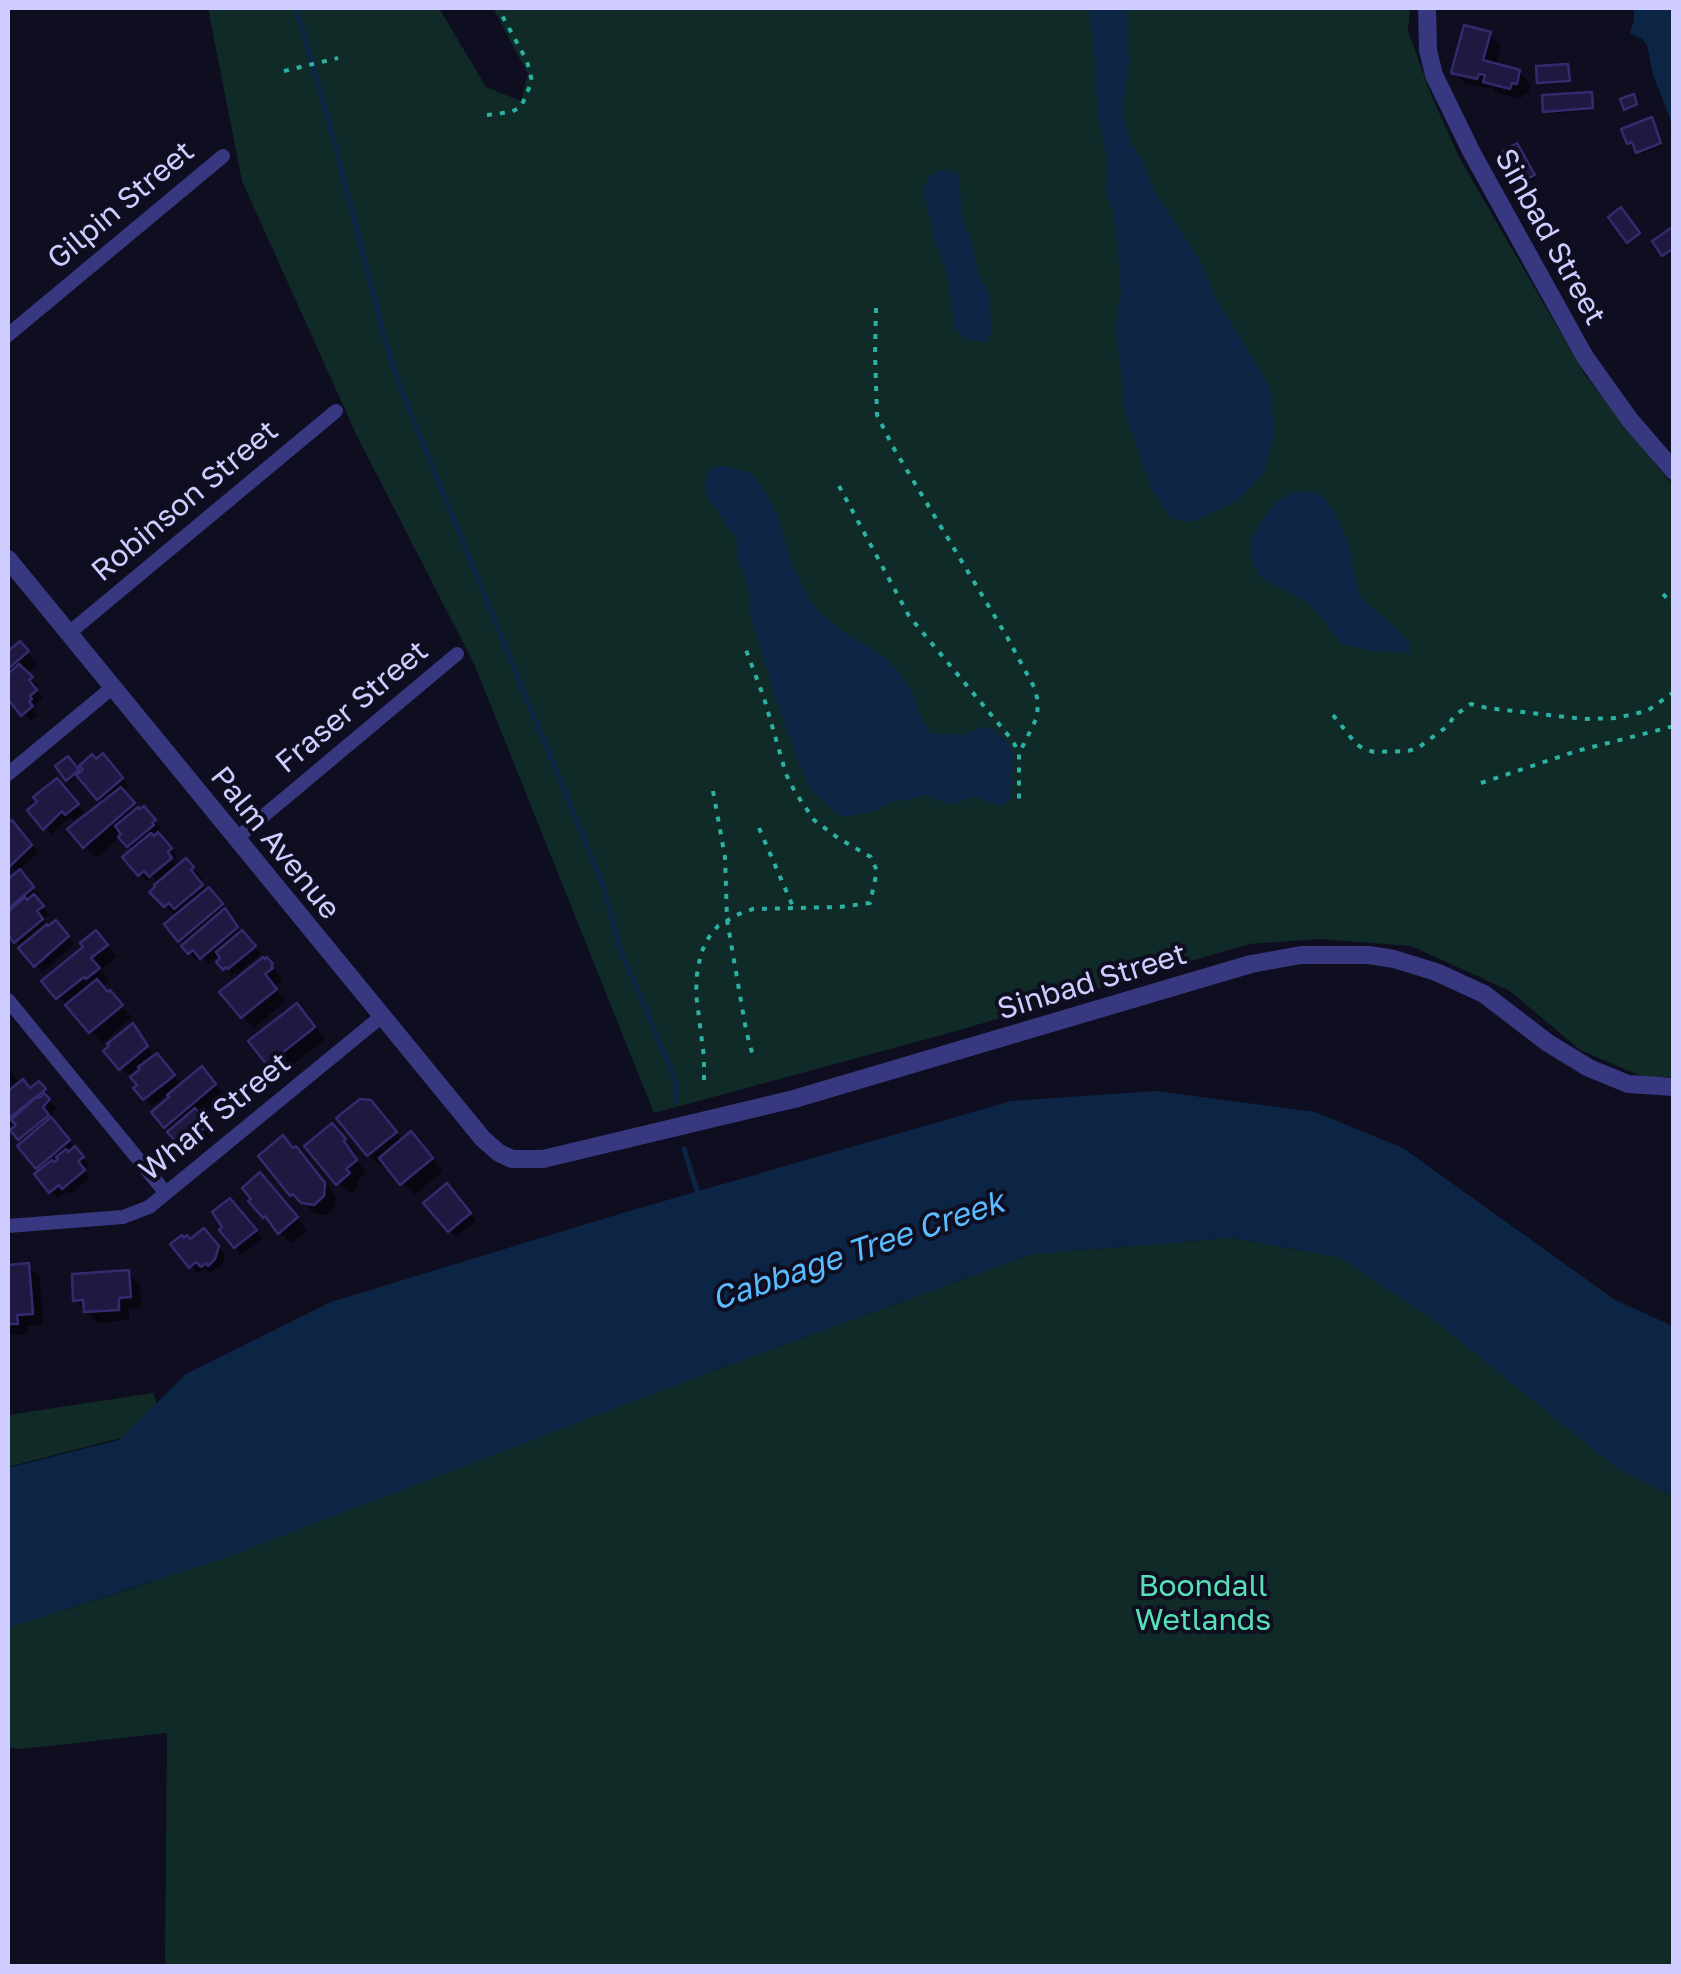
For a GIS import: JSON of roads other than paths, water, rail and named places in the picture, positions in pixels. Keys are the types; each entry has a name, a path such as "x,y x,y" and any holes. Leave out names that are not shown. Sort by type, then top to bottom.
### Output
{"street":[{"name":"Sinbad Street","path":"1427,8 1428,50 1434,75 1472,153 1584,357 1674,471"},
{"name":"Gilpin Street","path":"8,335 223,156"},
{"name":"Robinson Street","path":"69,633 336,411"},
{"name":"Palm Avenue","path":"8,559 484,1139 506,1157"},
{"name":"Fraser Street","path":"236,840 458,654"},
{"path":"8,774 113,688"},
{"name":"Sinbad Street","path":"506,1157 521,1161 543,1159 794,1099 1251,964 1301,955 1368,955 1436,972 1484,994 1548,1043 1589,1068 1628,1084 1674,1087"},
{"path":"8,1000 166,1192"},
{"name":"Wharf Street","path":"8,1226 123,1217 149,1207 382,1016"}],"water":[{"path":"1088,8 1126,8 1129,61 1122,116 1130,141 1155,192 1200,261 1217,301 1271,393 1274,434 1265,472 1236,502 1190,522 1170,518 1151,489 1122,403 1115,327 1121,293 1116,229 1106,194 1107,158 1098,119"},
{"path":"1634,8 1673,8 1673,138 1630,33"},
{"path":"940,170 956,172 960,179 961,217 972,243 978,274 990,296 991,334 987,342 965,339 955,328 948,276 923,189 930,176"},
{"path":"725,466 753,474 779,520 792,566 815,608 843,632 886,658 915,697 931,734 964,735 990,727 1009,744 1013,754 1011,797 1006,803 1002,806 974,797 949,805 928,795 846,817 812,791 779,709 751,618 737,541 706,494 705,477 713,467"},
{"path":"1309,491 1323,496 1334,511 1348,543 1360,597 1410,644 1409,653 1342,644 1308,603 1259,576 1250,556 1251,540 1261,521 1273,505 1290,493"},
{"name":"Cabbage Tree Creek","path":"1156,1091 1315,1112 1403,1148 1615,1300 1673,1326 1673,1496 1614,1466 1434,1320 1338,1257 1231,1238 1032,1254 702,1375 227,1557 8,1628 8,1468 119,1440 186,1374 331,1302 1011,1101"}],"waterway":[{"path":"296,8 400,387 605,891 619,946 676,1082 676,1101"},
{"path":"684,1149 698,1194"}],"park label":[{"name":"Boondall Wetlands","path":"1203,1603"}]}
